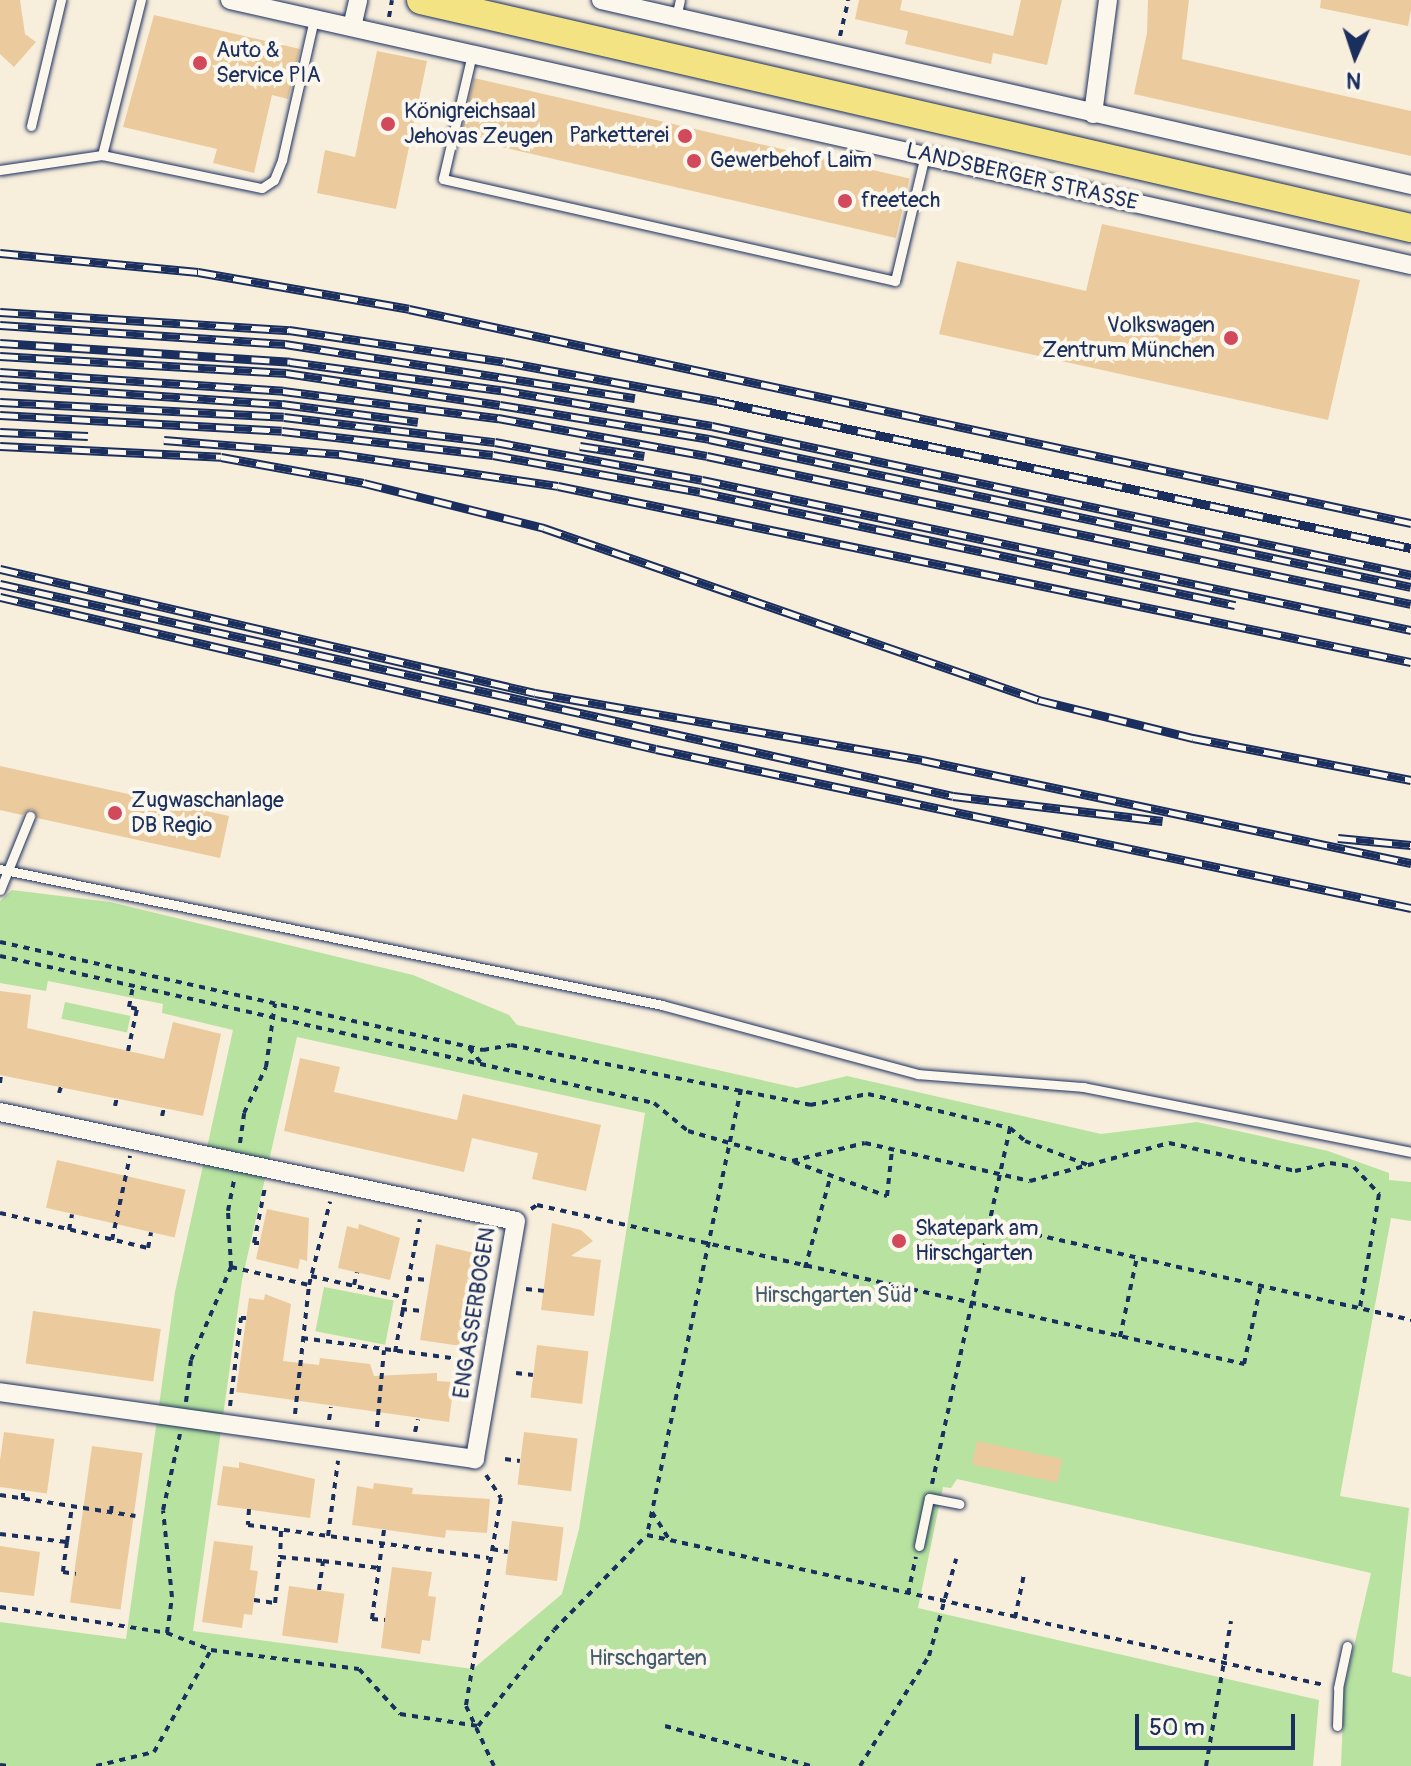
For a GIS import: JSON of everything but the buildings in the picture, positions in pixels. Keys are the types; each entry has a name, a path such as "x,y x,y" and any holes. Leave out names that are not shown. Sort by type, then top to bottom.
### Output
{"main road":[{"name":"LANDSBERGER STRASSE","path":"421,0 1411,228"}],"street":[{"name":"LANDSBERGER STRASSE","path":"230,0 1411,265"},
{"path":"352,27 358,0"},
{"path":"601,0 678,9 836,54 1411,185"},
{"path":"1093,114 1108,0"},
{"path":"1013,175 1023,137"},
{"name":"ENGASSERBOGEN","path":"0,1112 516,1221 475,1459 0,1392"}],"lane":[{"path":"31,126 61,0"},
{"path":"102,155 141,0"},
{"path":"0,170 102,155 262,188 274,180 282,160 314,19"},
{"path":"472,54 443,179 895,281 925,155"},
{"path":"0,890 11,873 30,816"},
{"path":"0,869 662,1005 918,1074 1083,1087 1411,1152"},
{"path":"919,1546 929,1498 959,1504"},
{"path":"1337,1726 1338,1688 1347,1646"}],"path":[{"path":"836,54 848,0"},
{"path":"0,942 483,1050 511,1045 810,1105 868,1094 1010,1128 1025,1141 1090,1165"},
{"path":"0,956 654,1103 688,1131 792,1161 887,1196 892,1150"},
{"path":"128,1051 137,1009 129,1007 133,986"},
{"path":"241,1134 244,1113 266,1067 275,1004"},
{"path":"467,1046 482,1065"},
{"path":"0,1083 1,1075"},
{"path":"59,1093 62,1084"},
{"path":"478,1726 554,1630 647,1535 741,1089"},
{"path":"116,1106 118,1097"},
{"path":"162,1116 164,1108"},
{"path":"929,1498 1010,1128"},
{"path":"792,1161 865,1143 1030,1181 1169,1143 1295,1171 1330,1163 1354,1167 1379,1194 1360,1308"},
{"path":"112,1240 130,1155"},
{"path":"805,1268 831,1175"},
{"path":"186,1401 191,1360 231,1267 228,1211 234,1178"},
{"path":"259,1243 254,1243 265,1185"},
{"path":"295,1417 309,1285 330,1200"},
{"path":"537,1205 805,1268 1244,1364 1261,1284"},
{"path":"0,1213 148,1248 151,1232"},
{"path":"69,1230 72,1214"},
{"path":"395,1352 402,1297 420,1219"},
{"path":"989,1224 1411,1320"},
{"path":"1120,1337 1137,1257"},
{"path":"231,1267 309,1285"},
{"path":"354,1285 357,1272"},
{"path":"311,1276 402,1297"},
{"path":"406,1278 428,1280"},
{"path":"365,1288 365,1295"},
{"path":"526,1289 544,1291"},
{"path":"401,1309 423,1311"},
{"path":"230,1408 241,1318 246,1318"},
{"path":"302,1338 478,1361"},
{"path":"357,1339 357,1346"},
{"path":"377,1429 384,1350"},
{"path":"516,1373 533,1375"},
{"path":"329,1422 331,1407"},
{"path":"415,1434 418,1419"},
{"path":"167,1633 172,1597 163,1510 178,1439"},
{"path":"505,1459 520,1461"},
{"path":"328,1536 338,1461"},
{"path":"490,1481 501,1498 466,1706 478,1726 494,1766"},
{"path":"23,1490 23,1499"},
{"path":"0,1495 135,1516"},
{"path":"111,1512 112,1503"},
{"path":"72,1506 63,1572 76,1574"},
{"path":"249,1509 248,1525 489,1558"},
{"path":"652,1512 670,1541"},
{"path":"254,1600 275,1603 281,1530"},
{"path":"384,1530 372,1619 385,1620"},
{"path":"0,1534 67,1542"},
{"path":"647,1535 1338,1688"},
{"path":"908,1594 919,1546"},
{"path":"492,1549 508,1552"},
{"path":"280,1557 379,1568"},
{"path":"860,1766 929,1656 947,1603 956,1559"},
{"path":"319,1590 323,1561"},
{"path":"1015,1618 1024,1574"},
{"path":"0,1607 167,1633 211,1650 359,1669 400,1714 478,1726"},
{"path":"1206,1766 1231,1621"},
{"path":"96,1766 154,1752 211,1650"},
{"path":"665,1726 811,1766"},
{"path":"0,1765 9,1766"}],"green space":[{"path":"12,890 110,902 413,975 509,1015 517,1025 797,1088 847,1076 1101,1134 1197,1122 1328,1151 1389,1173 1389,1180 1411,1182 1411,1221 1391,1218 1340,1496 1409,1508 1392,1672 1411,1677 1411,1766 1341,1766 1344,1689 1371,1573 957,1479 951,1488 943,1487 918,1608 1319,1700 1313,1766 0,1766 0,1622 126,1639 175,1292 233,1030 162,1013 163,1004 48,981 46,991 0,983 0,901","holes":["297,1037 645,1113 579,1529 562,1594 473,1669 193,1631 242,1280"]},
{"path":"65,1002 131,1016 127,1033 61,1019"},
{"path":"324,1287 394,1301 385,1345 315,1331"}],"railway":[{"path":"0,253 198,272 409,309 1411,523"},
{"path":"0,312 289,330 505,362 717,401 1411,548"},
{"path":"0,325 285,344 635,398"},
{"path":"0,343 290,362 501,390 712,426 1411,575"},
{"path":"0,356 286,373 709,439 1411,587"},
{"path":"0,372 283,391 498,418 707,456 1411,604"},
{"path":"0,385 282,404 418,422"},
{"path":"0,402 284,417 495,442 702,480 1411,630"},
{"path":"0,415 282,431 493,455 700,492 1235,605"},
{"path":"0,432 88,436"},
{"path":"164,440 339,454 558,486 1411,662"},
{"path":"0,446 221,457 364,483 544,528 1039,700 1193,738 1411,780"},
{"path":"580,446 644,456"},
{"path":"0,569 535,693 922,760 1411,863"},
{"path":"0,584 953,796 1163,821"},
{"path":"0,597 656,749 1411,908"},
{"path":"1338,838 1411,845"}],"place":[{"name":"Auto & Service PIA","path":"200,63"},
{"name":"Königreichsaal Jehovas Zeugen","path":"388,124"},
{"name":"Parketterei","path":"685,136"},
{"name":"Gewerbehof Laim","path":"694,161"},
{"name":"freetech","path":"845,201"},
{"name":"Volkswagen Zentrum München","path":"1231,338"},
{"name":"Zugwaschanlage DB Regio","path":"115,813"},
{"name":"Skatepark am Hirschgarten","path":"899,1241"}],"park label":[{"name":"Hirschgarten Süd","path":"833,1296"},
{"name":"Hirschgarten","path":"648,1659"}]}
